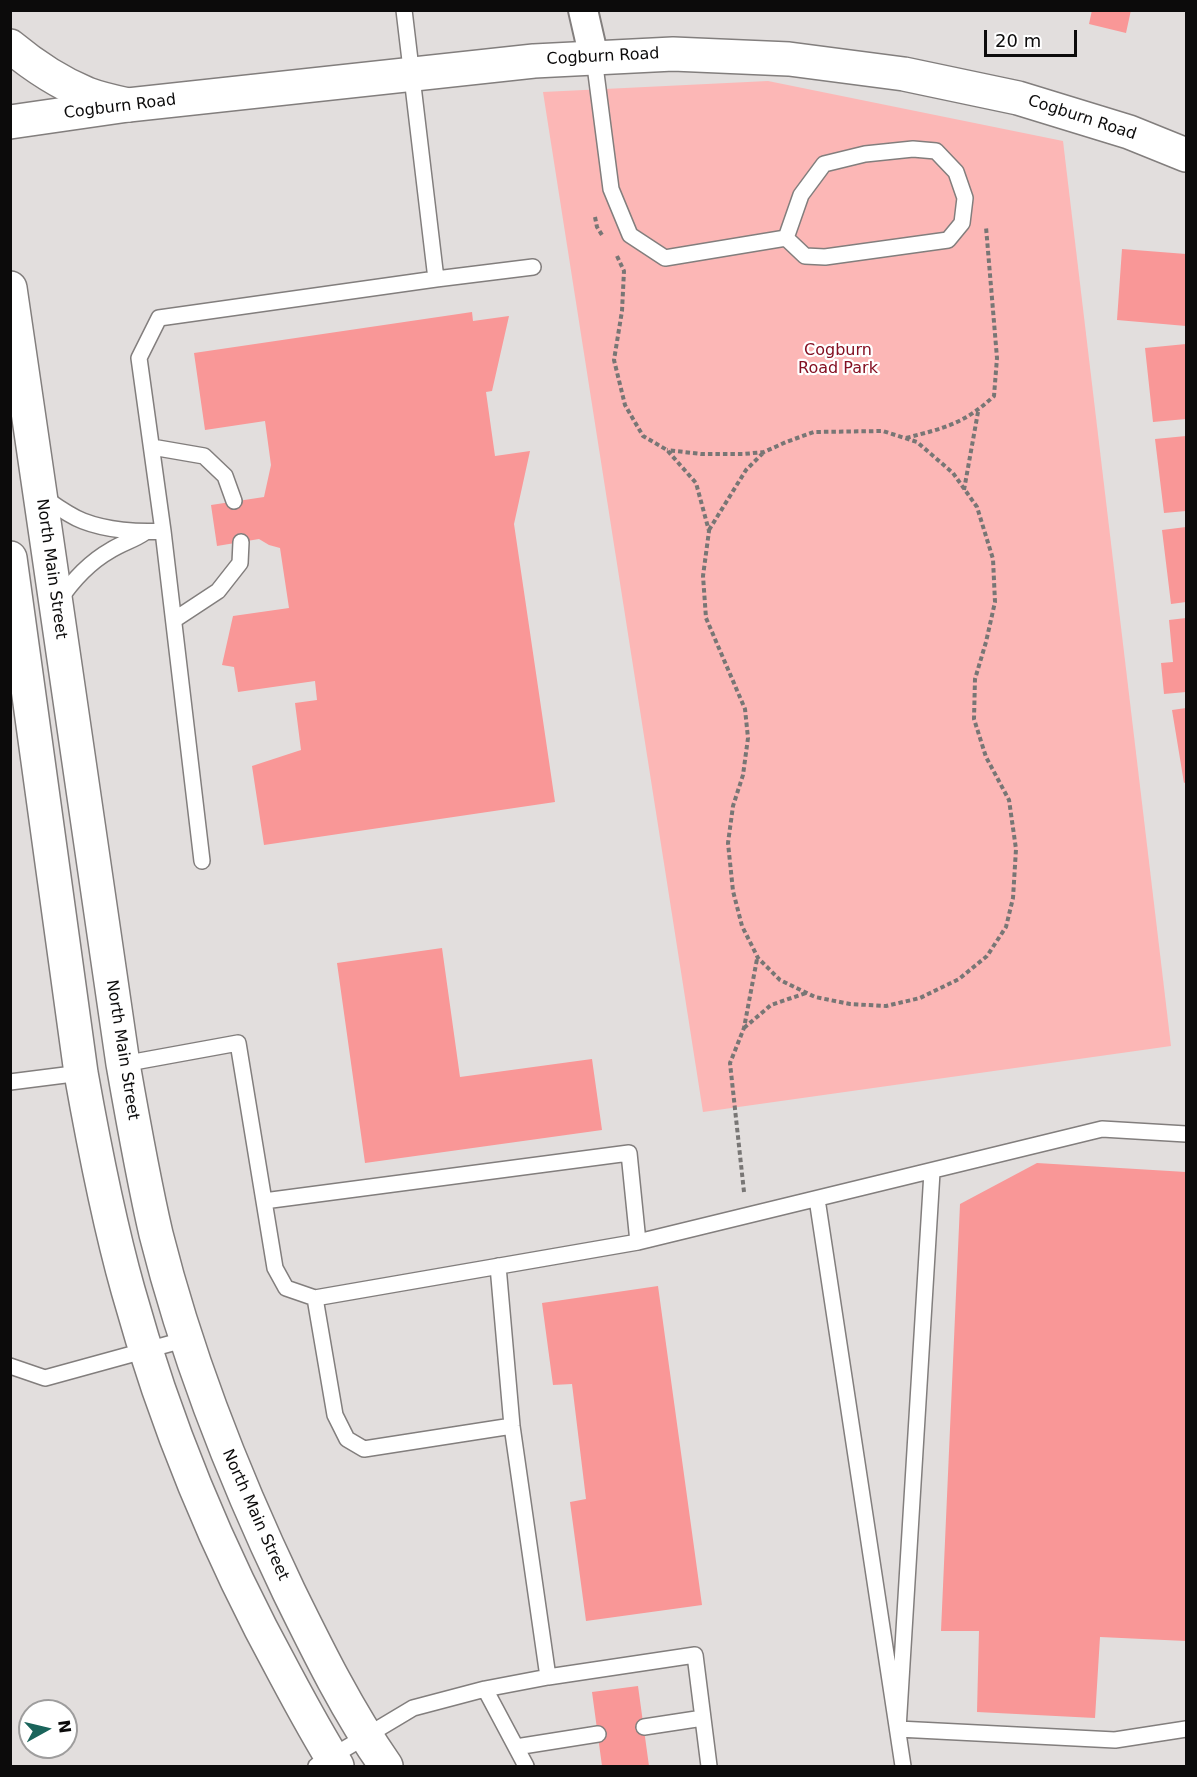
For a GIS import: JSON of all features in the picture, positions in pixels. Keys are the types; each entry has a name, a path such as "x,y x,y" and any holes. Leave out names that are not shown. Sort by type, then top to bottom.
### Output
{"main road":[{"path":"10,46 34,66 62,83 89,95 128,105"},
{"name":"Cogburn Road","path":"10,122 128,105 534,61 673,54 789,59 904,74 1018,98 1129,132 1186,155"},
{"name":"North Main Street","path":"10,288 123,1064 156,1234 187,1339 213,1415 251,1510 324,1663 386,1767"},
{"path":"10,558 81,1072 112,1228 145,1350 187,1467 213,1531 328,1764"}],"street":[{"path":"583,10 594,58"}],"lane":[{"path":"404,10 436,279"},
{"path":"594,58 611,189 630,235 665,258 786,238"},
{"path":"913,148 936,151 956,172 965,198 962,223 948,240 825,257 805,256 786,238 801,195 824,164 865,154 913,148"},
{"path":"202,861 163,531 139,358 159,318 533,267"},
{"path":"152,447 204,456 225,476 234,501"},
{"path":"41,495 65,511 99,526 144,533 163,531"},
{"path":"56,605 79,574 94,561 113,548 144,533"},
{"path":"174,620 218,591 240,563 242,542"},
{"path":"123,1064 238,1043 275,1268 286,1288 315,1298 638,1242 1102,1129 1186,1134"},
{"path":"10,1082 81,1072"},
{"path":"264,1201 628,1152 638,1242"},
{"path":"898,1729 932,1172"},
{"path":"817,1199 903,1767"},
{"path":"498,1266 512,1426 548,1677"},
{"path":"315,1298 335,1415 347,1439 364,1449 512,1426"},
{"path":"10,1366 45,1378 187,1339"},
{"path":"328,1764 367,1736 413,1708 485,1689 548,1677 695,1655 709,1767"},
{"path":"485,1689 526,1767"},
{"path":"644,1727 703,1719"},
{"path":"898,1729 1115,1740 1186,1729"},
{"path":"516,1747 598,1734"}],"path":[{"path":"593,208 597,227 604,237"},
{"path":"905,438 949,426 978,411 994,396 997,358 986,225"},
{"path":"617,255 624,271 622,311 614,360 625,405 643,436 667,450 696,483 709,531 703,576 706,618 745,709 748,738 743,775 733,806 728,843 733,891 742,926 758,958 780,980 815,997 850,1004 886,1006 920,998 959,979 987,956 1006,927 1013,898 1016,849 1009,800 986,757 974,718 975,679 995,602 993,560 977,507 953,473 917,442 883,430 814,432 764,453 746,470 709,531"},
{"path":"964,490 978,411"},
{"path":"667,450 701,454 764,453"},
{"path":"746,1216 730,1063 744,1028 758,958"},
{"path":"744,1028 771,1005 807,993"}],"green space":[{"name":"Cogburn Road Park","path":"768,81 1063,141 1171,1046 703,1112 543,92"}],"building":[{"path":"1092,10 1131,10 1126,33 1089,24"},
{"path":"1122,249 1186,254 1186,326 1117,320"},
{"path":"472,312 473,321 509,316 492,391 486,392 495,456 530,451 514,524 555,802 264,845 252,766 301,750 295,703 317,700 315,681 238,692 234,667 222,665 233,616 289,608 280,548 259,539 217,546 211,505 264,497 271,465 265,421 205,430 194,353"},
{"path":"1186,344 1186,419 1153,422 1145,348"},
{"path":"1186,436 1186,511 1164,513 1155,439"},
{"path":"1186,527 1186,602 1171,604 1162,530"},
{"path":"1186,618 1186,692 1164,694 1161,663 1173,662 1169,620"},
{"path":"1186,708 1186,782 1184,783 1172,710"},
{"path":"442,948 460,1077 592,1059 602,1130 365,1163 337,963"},
{"path":"1037,1163 1186,1172 1186,1641 1100,1637 1095,1718 977,1712 979,1631 941,1631 960,1204"},
{"path":"658,1286 702,1605 586,1621 570,1502 586,1499 572,1384 553,1385 542,1303"},
{"path":"638,1686 649,1766 602,1766 592,1692"}]}
